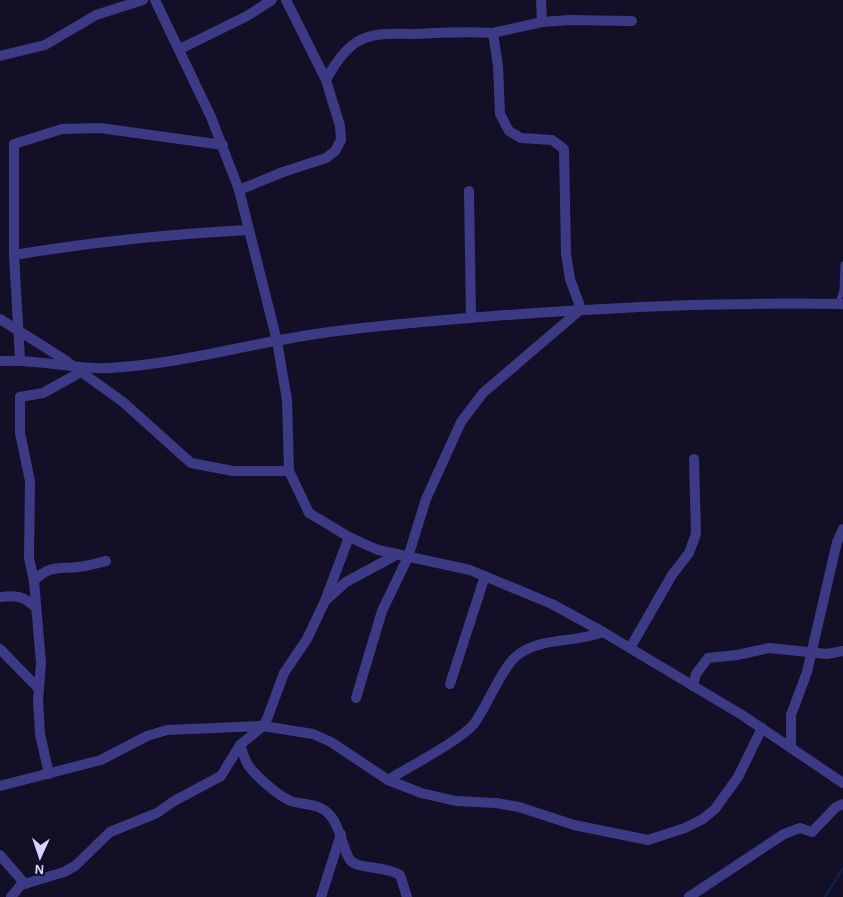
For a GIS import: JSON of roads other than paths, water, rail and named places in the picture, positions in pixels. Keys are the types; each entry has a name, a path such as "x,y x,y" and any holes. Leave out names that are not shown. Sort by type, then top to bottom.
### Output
{"street":[{"path":"0,56 45,45 96,14 143,0"},
{"path":"155,0 180,49 223,145 239,190 277,341 286,400 289,471 309,513 349,537 378,550 457,566 552,604 603,632 762,728 843,783"},
{"path":"180,49 247,16 272,0"},
{"path":"239,190 283,172 326,158 335,151 341,140 340,126 326,80 286,0"},
{"path":"542,0 542,22"},
{"path":"326,80 334,65 352,45 363,38 383,34 463,30 492,33 542,22 569,20 632,22"},
{"path":"492,33 498,66 500,114 509,131 521,138 552,140 564,149 566,254 570,279 581,309"},
{"path":"20,359 14,254 14,144 62,129 100,128 223,145"},
{"path":"470,191 471,318"},
{"path":"14,254 140,237 248,230"},
{"path":"0,361 20,359 78,370 110,368 167,362 324,333 471,318 581,309 841,304"},
{"path":"356,698 382,610 426,498 444,458 471,408 483,393 581,309"},
{"path":"0,319 123,402 191,463 233,471 289,471"},
{"path":"49,774 40,734 39,689 41,663 34,581 29,558 30,480 20,433 20,398 43,393 78,370"},
{"path":"630,648 672,575 689,553 696,534 694,459"},
{"path":"791,748 792,715 807,672 810,651 837,542 843,529"},
{"path":"11,897 25,884 69,869 84,860 110,832 157,813 174,801 222,776 240,745 263,726 284,673 307,639 325,600 349,537"},
{"path":"325,600 346,582 403,556"},
{"path":"34,581 42,572 58,567 79,567 106,561"},
{"path":"450,684 485,576"},
{"path":"0,596 12,595 26,598 35,606"},
{"path":"388,780 452,741 472,725 518,654 538,646 603,632"},
{"path":"693,686 696,674 708,658 737,655 769,648 827,654 843,651"},
{"path":"0,649 39,689"},
{"path":"0,786 101,760 147,736 167,730 263,726 294,730 322,738 388,780 437,798 518,807 574,825 648,840 665,837 686,828 715,809 738,777 762,728"},
{"path":"240,745 247,764 265,784 291,802 316,805 330,815 341,834 348,858 354,864 389,869 400,875 407,897"},
{"path":"690,897 784,834 800,828 812,832 836,807 843,804"},
{"path":"321,897 341,834"},
{"path":"0,855 25,884"}],"lane":[{"path":"841,304 843,264"}],"waterway":[{"path":"825,897 843,868"}]}
